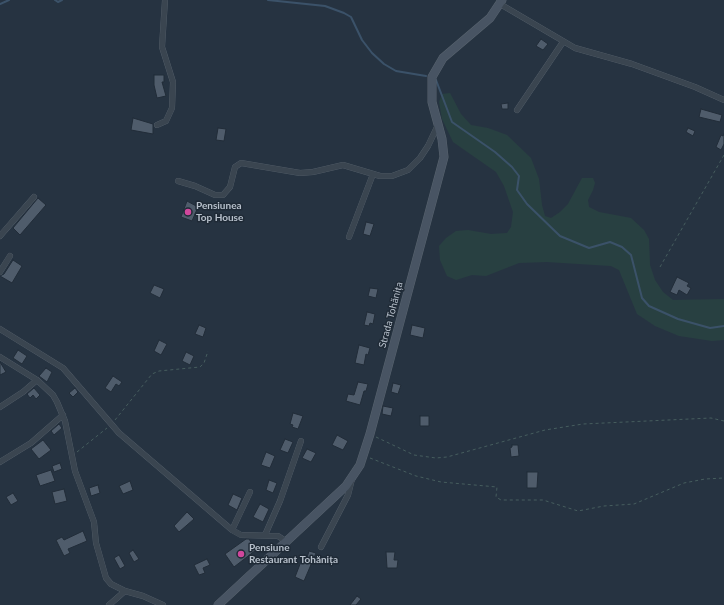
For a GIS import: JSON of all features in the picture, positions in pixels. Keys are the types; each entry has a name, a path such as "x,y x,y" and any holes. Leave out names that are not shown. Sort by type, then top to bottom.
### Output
{"main road":[{"name":"Strada Tohănița","path":"218,605 352,479 364,455 442,166 444,149 430,93 430,85 434,70 443,58 493,15 501,2"}],"street":[{"path":"157,125 166,121 169,116 172,101 173,82 162,47 166,0"},
{"path":"501,2 563,42 586,52 632,64 695,87 724,100"},
{"path":"517,110 563,42"},
{"path":"178,181 195,186 215,195 223,195 230,187 235,167 241,163 300,173 313,172 343,165 373,174 392,176 408,170 420,158 428,146 438,125"},
{"path":"349,237 373,174"},
{"path":"0,236 34,196"},
{"path":"0,272 10,256"},
{"path":"0,328 63,368 111,425 232,530 241,535 281,537 286,542"},
{"path":"0,364 3,359 36,380 53,395 63,415 79,484 94,522 96,543 106,578 112,584 125,592 143,596 163,605"},
{"path":"0,407 23,392 36,380"},
{"path":"0,462 31,442 63,415"},
{"path":"265,536 280,501 301,441"},
{"path":"321,547 348,495 352,479"},
{"path":"232,530 250,492"},
{"path":"109,605 125,592"}],"path":[{"path":"660,267 724,155"},
{"path":"72,456 111,425 152,374 160,371 200,367 204,363 208,351"},
{"path":"370,434 388,444 414,455 436,458 447,457 545,430 583,424 711,418 724,421"},
{"path":"364,455 416,476 442,482 497,487 496,497 501,500 543,500 578,511 613,505 634,504 684,483 705,479 724,478"}],"green space":[{"path":"450,93 461,114 471,125 488,128 507,135 531,158 539,179 542,205 545,216 551,218 568,204 582,178 593,178 595,183 588,200 589,207 599,212 631,218 644,230 649,239 650,265 655,280 663,292 673,300 724,299 724,340 712,341 679,336 655,326 637,314 619,270 611,266 547,262 519,263 486,276 472,275 456,280 447,276 440,260 439,246 446,238 456,231 468,230 491,234 507,233 511,227 513,212 504,186 496,172 453,142 442,119 439,102 442,94"}],"building":[{"path":"541,39 548,44 543,50 536,46"},
{"path":"154,75 164,75 164,82 162,82 166,96 157,98 154,85"},
{"path":"508,103 508,109 502,109 501,104"},
{"path":"701,109 722,115 720,122 699,117"},
{"path":"133,118 153,124 153,134 131,130"},
{"path":"218,128 226,129 224,141 216,140"},
{"path":"688,128 695,131 693,136 686,132"},
{"path":"724,134 724,144 721,150 716,147 721,135 723,136"},
{"path":"38,198 46,205 20,235 13,228"},
{"path":"187,201 198,207 192,221 181,217"},
{"path":"366,222 374,224 370,236 363,234"},
{"path":"13,260 22,266 12,283 0,276 4,274"},
{"path":"677,277 689,283 687,286 691,288 687,295 679,290 677,295 670,292"},
{"path":"154,285 164,289 160,298 150,293"},
{"path":"370,288 378,289 376,298 368,296"},
{"path":"367,312 375,314 373,324 370,323 369,326 364,325"},
{"path":"199,325 206,328 203,337 195,334"},
{"path":"412,325 425,328 423,338 410,335"},
{"path":"159,340 167,344 161,355 154,351"},
{"path":"359,345 370,348 368,355 366,354 364,365 355,363"},
{"path":"18,350 27,356 22,364 13,358"},
{"path":"186,352 194,356 190,365 182,361"},
{"path":"0,362 6,372 0,375"},
{"path":"46,368 52,372 47,382 39,376"},
{"path":"113,376 122,382 119,386 116,384 111,392 105,388"},
{"path":"358,382 368,384 366,391 364,391 360,405 346,401 348,394 354,395"},
{"path":"393,383 401,385 398,394 391,392"},
{"path":"34,388 40,395 36,399 33,395 30,398 27,394"},
{"path":"75,388 78,392 73,397 69,393"},
{"path":"383,406 393,408 391,416 382,414"},
{"path":"293,413 303,416 298,429 292,427 293,425 290,424"},
{"path":"420,416 429,416 429,426 420,426"},
{"path":"59,424 62,428 54,435 51,431"},
{"path":"337,435 348,441 343,450 332,445"},
{"path":"285,439 293,442 288,453 280,450"},
{"path":"43,440 51,450 39,459 31,449"},
{"path":"512,445 518,445 519,456 511,457 510,448"},
{"path":"307,449 316,453 311,462 302,458"},
{"path":"266,452 275,456 270,468 261,465"},
{"path":"60,463 62,469 54,472 52,466"},
{"path":"51,470 55,481 40,486 36,475"},
{"path":"527,472 538,472 537,488 527,488"},
{"path":"269,480 277,483 273,493 266,490"},
{"path":"130,481 133,490 123,494 119,486"},
{"path":"98,485 100,493 91,496 89,488"},
{"path":"64,489 67,501 55,504 52,492"},
{"path":"13,493 18,501 11,505 6,497"},
{"path":"233,494 242,498 237,510 228,505"},
{"path":"260,504 269,509 263,522 253,517"},
{"path":"187,512 194,519 179,532 174,526"},
{"path":"83,531 87,541 68,549 70,553 64,556 56,540 62,537 64,540"},
{"path":"246,539 249,539 256,550 234,567 225,554"},
{"path":"133,550 139,559 134,562 129,553"},
{"path":"309,551 316,553 304,581 295,577 302,559 306,561"},
{"path":"386,552 395,552 394,560 398,560 397,568 387,568"},
{"path":"119,555 125,566 120,569 114,558"},
{"path":"207,559 210,565 203,568 205,573 199,575 194,565"},
{"path":"357,596 361,599 356,605 350,605"}],"waterway":[{"path":"0,4 9,0"},
{"path":"55,0 58,2 62,0"},
{"path":"268,0 325,6 344,13 351,17 362,40 372,53 384,64 396,71 426,76"},
{"path":"436,80 452,122 495,152 512,167 519,176 517,190 527,204 560,236 589,248 610,242 622,247 631,255 642,298 649,306 678,319 710,328 724,326"}],"place":[{"name":"Pensiunea Top House","path":"188,212"},
{"name":"Pensiune Restaurant Tohănița","path":"241,554"}]}
